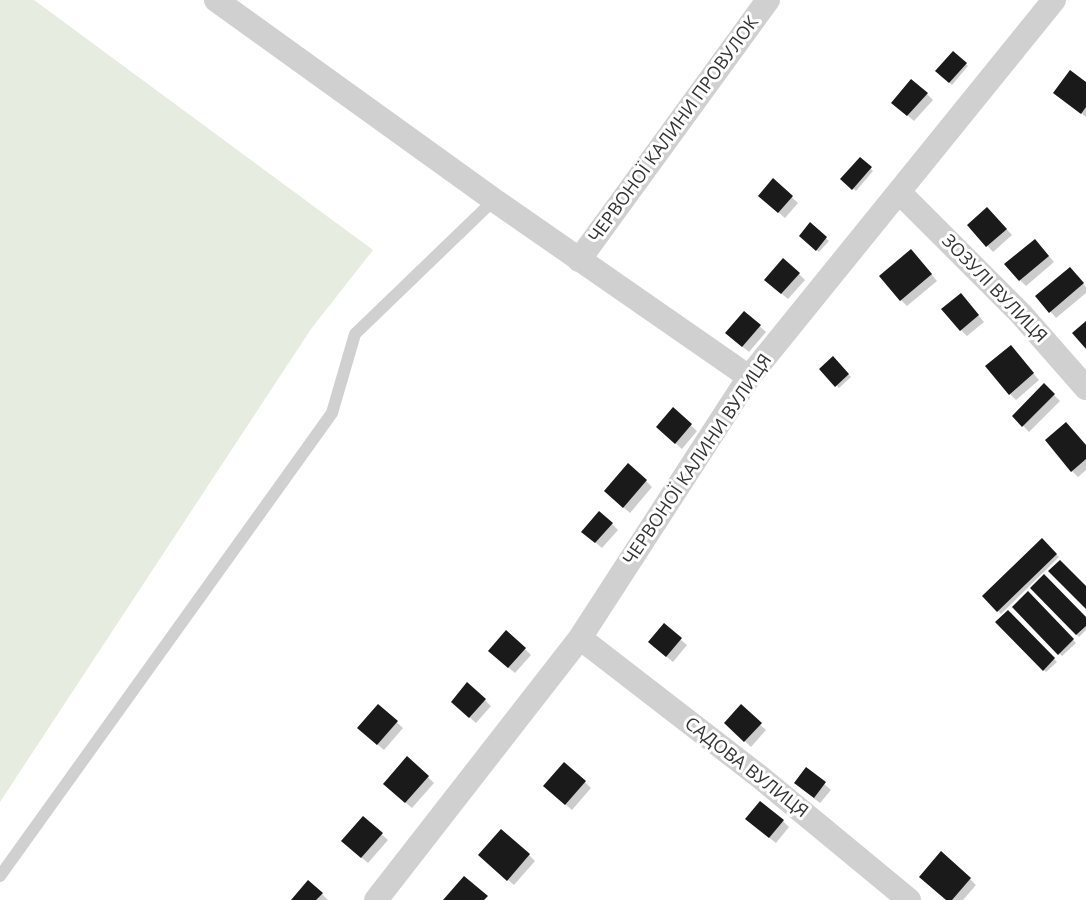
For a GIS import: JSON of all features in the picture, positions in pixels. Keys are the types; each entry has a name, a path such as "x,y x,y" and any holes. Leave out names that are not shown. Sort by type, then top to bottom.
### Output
{"street":[{"path":"216,0 494,200 749,377"},
{"name":"ЧЕРВОНОЇ КАЛИНИ ПРОВУЛОК","path":"579,260 768,0"},
{"name":"ЧЕРВОНОЇ КАЛИНИ ВУЛИЦЯ","path":"376,900 580,638 749,377 1054,0"},
{"name":"ЗОЗУЛІ ВУЛИЦЯ","path":"899,192 1021,314 1086,388"},
{"name":"САДОВА ВУЛИЦЯ","path":"580,638 760,777 909,900"}],"lane":[{"path":"0,876 332,413 355,334 494,200"}],"shaded area":[{"path":"0,0 34,0 373,250 311,329 0,802"}],"building":[{"path":"953,51 967,63 949,83 935,71"},
{"path":"1070,70 1086,82 1086,107 1081,114 1053,93"},
{"path":"911,79 928,93 907,116 891,103"},
{"path":"860,157 872,167 852,190 840,179"},
{"path":"773,178 793,196 778,213 758,196"},
{"path":"987,207 1007,229 986,247 967,225"},
{"path":"810,222 827,237 816,251 799,236"},
{"path":"1035,239 1049,256 1019,281 1004,264"},
{"path":"911,249 932,274 900,301 879,276"},
{"path":"783,258 800,273 781,294 764,280"},
{"path":"1070,267 1084,283 1049,313 1035,296"},
{"path":"961,293 979,315 960,331 941,309"},
{"path":"744,311 761,325 742,347 725,333"},
{"path":"1086,321 1086,349 1072,333"},
{"path":"1011,345 1034,373 1009,395 985,366"},
{"path":"833,356 849,374 835,387 819,369"},
{"path":"1044,383 1055,394 1022,427 1012,416"},
{"path":"673,407 692,424 675,444 656,427"},
{"path":"1066,422 1086,445 1086,459 1071,472 1045,440"},
{"path":"628,463 647,480 623,508 604,491"},
{"path":"599,511 613,523 595,543 581,532"},
{"path":"1042,538 1057,554 997,612 982,596"},
{"path":"1060,560 1086,586 1086,609 1048,571"},
{"path":"1044,574 1086,617 1086,626 1076,635 1030,588"},
{"path":"1028,591 1074,639 1058,655 1012,607"},
{"path":"1008,610 1055,658 1043,671 995,622"},
{"path":"664,623 682,638 666,657 648,642"},
{"path":"506,630 526,648 508,668 488,651"},
{"path":"467,682 486,699 469,718 451,702"},
{"path":"378,704 398,721 377,745 357,728"},
{"path":"741,704 762,723 744,742 724,723"},
{"path":"407,756 429,776 405,803 383,784"},
{"path":"564,762 586,781 565,805 543,786"},
{"path":"806,767 826,782 814,798 794,783"},
{"path":"760,801 784,820 769,838 745,819"},
{"path":"363,816 383,833 361,858 341,841"},
{"path":"501,829 530,854 507,881 478,855"},
{"path":"941,851 971,878 952,900 946,900 919,877"},
{"path":"464,876 488,896 484,900 443,900"},
{"path":"308,880 323,893 316,900 291,900"}]}
